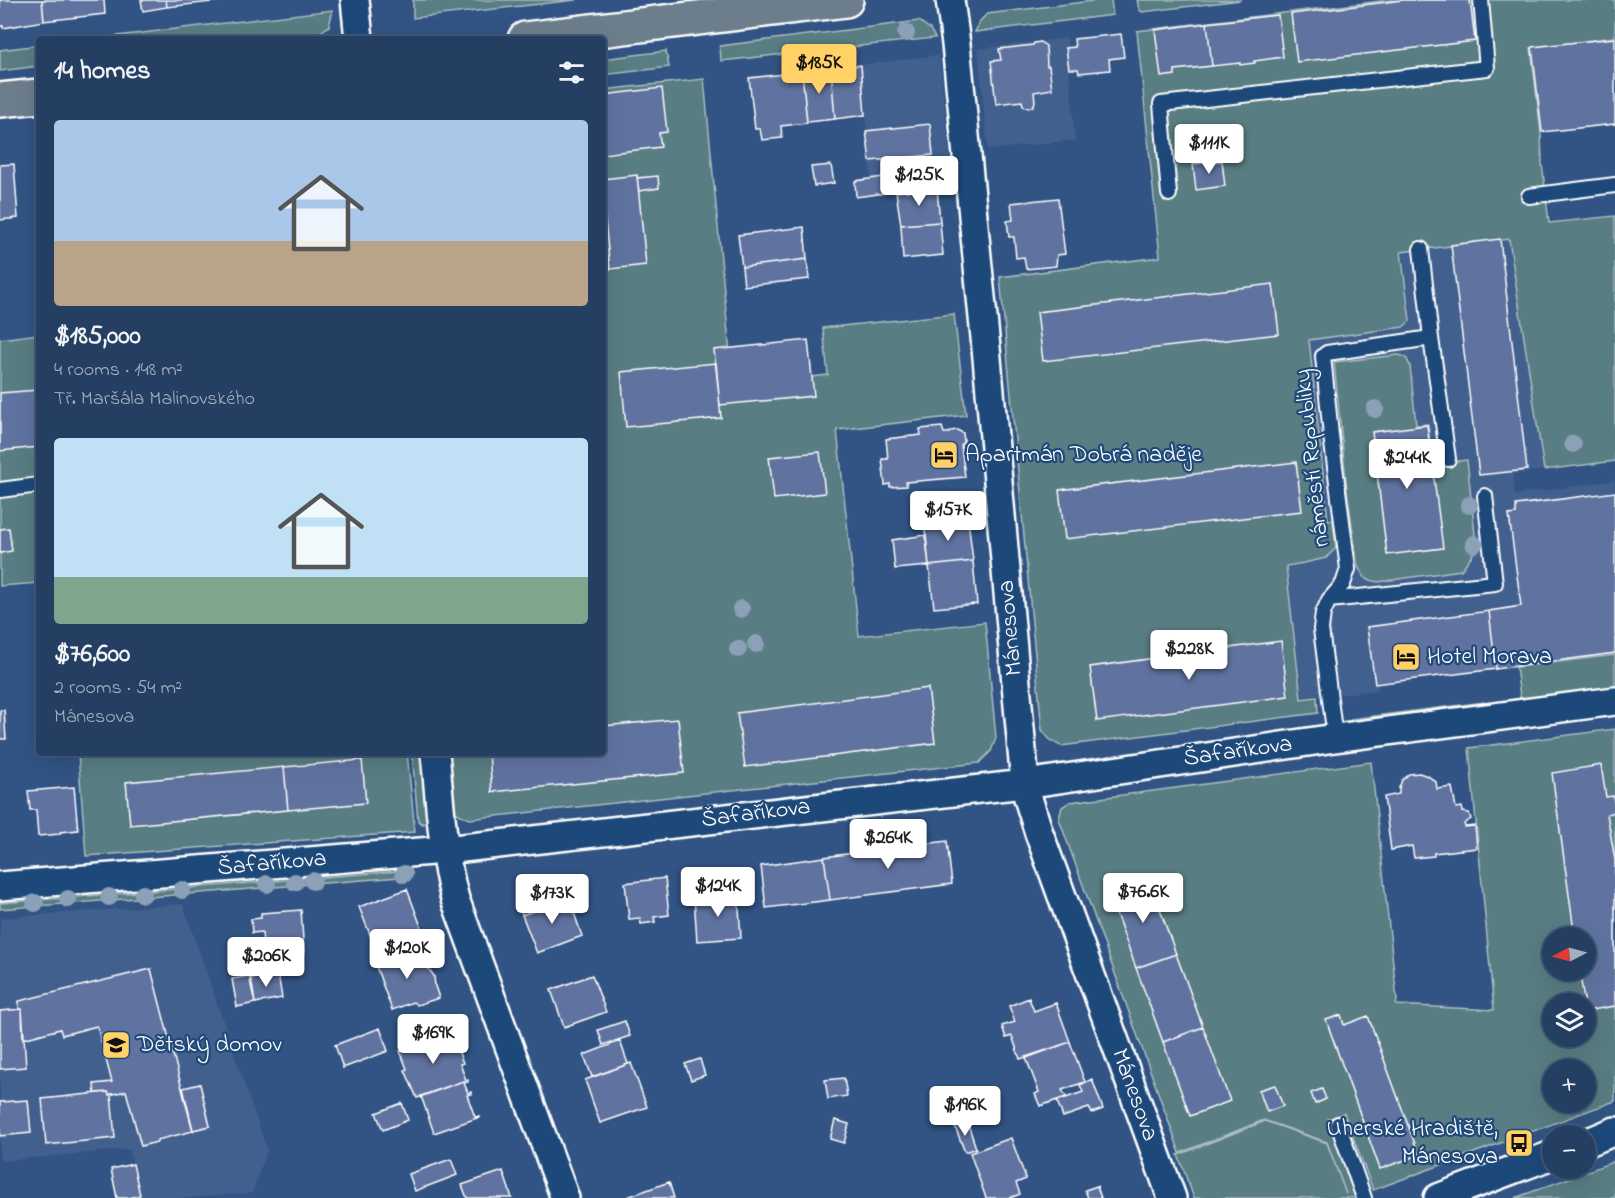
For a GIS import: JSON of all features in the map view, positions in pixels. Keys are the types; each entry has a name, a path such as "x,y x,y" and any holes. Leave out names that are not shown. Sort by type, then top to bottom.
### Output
{"main road":[{"path":"550,36 846,0"},
{"path":"0,100 36,96"}],"street":[{"path":"355,0 359,36"},
{"name":"Mánesova","path":"950,0 987,358 1025,784 1039,833 1172,1198"},
{"name":"Šafaříkova","path":"0,885 445,850 1025,784 1335,738 1615,701"},
{"path":"435,756 445,850 455,899 565,1198"},
{"path":"1596,1139 1615,1131"},
{"path":"1438,1198 1542,1159"}],"lane":[{"path":"1169,194 1161,104 1487,68 1481,0"},
{"path":"1529,196 1615,185"},
{"path":"1422,249 1431,338 1448,459"},
{"name":"náměstí Republiky","path":"1335,738 1321,629 1323,613 1329,600 1342,584 1348,569 1323,356 1327,352 1431,338"},
{"path":"0,490 36,485"},
{"path":"1329,600 1495,583 1485,496"},
{"path":"1338,1124 1364,1198"}],"shaded area":[{"path":"1067,38 1075,140 988,150 978,49"},
{"path":"939,55 951,169 871,179 861,65"},
{"path":"1524,237 1552,469 1513,474 1515,495 1615,480 1615,672 1518,686 1509,608 1369,628 1378,690 1301,699 1286,565 1333,520 1328,520 1306,341 1403,327 1409,321 1400,252"},
{"name":"Dětský domov","path":"183,904 267,1150 252,1193 185,1198 141,1198 129,1149 0,1161 0,918"}],"green space":[{"path":"413,0 576,0 413,18"},
{"path":"1111,0 1113,15 975,32 980,21 987,14"},
{"path":"1137,0 1241,0 1142,12"},
{"path":"1389,0 1615,0 1615,37 1531,48 1549,223 1615,216 1615,461 1544,470 1509,239 1401,252 1410,321 1403,327 1309,340 1328,520 1333,520 1336,548 1326,558 1286,566 1301,699 1317,697 1318,713 1061,746 1051,741 1042,730 1000,277 1160,257 1137,31"},
{"path":"333,10 329,26 318,34 299,36 116,36"},
{"path":"919,21 930,29 935,38 721,61 720,46"},
{"path":"36,45 36,66 0,71 0,50"},
{"path":"666,51 669,67 606,75 606,59"},
{"path":"704,79 733,386 828,375 823,328 954,314 966,415 837,430 859,636 985,622 996,738 991,751 979,763 469,819 453,811 447,756 606,756 606,90"},
{"path":"36,334 36,583 0,586 0,339"},
{"path":"1399,355 1406,357 1410,366 1416,425 1428,424 1432,464 1467,460 1476,545 1473,554 1461,570 1378,582 1366,579 1358,567 1347,490 1334,362"},
{"path":"1615,655 1615,693 1521,704 1516,667"},
{"path":"1484,702 1485,709 1361,725 1351,719"},
{"path":"1615,729 1615,1101 1596,1108 1596,1059 1542,1059 1542,1113 1582,1113 1550,1125 1542,1125 1542,1128 1373,1190 1344,1113 1328,1119 1356,1198 1194,1198 1178,1155 1265,1121 1327,1143 1346,1194 1327,1142 1264,1120 1180,1153 1059,819 1062,807 1070,802 1371,762 1396,1005 1494,1010 1469,748"},
{"path":"78,756 407,756 415,832 86,856"},
{"path":"412,756 423,756 430,816 423,824 418,821"},
{"path":"411,870 412,876 0,909 0,903"},
{"path":"1615,1161 1615,1198 1515,1198 1566,1179 1596,1179 1596,1168"}],"building":[{"path":"0,0 42,0 44,21 3,28 0,26"},
{"path":"42,0 104,0 105,14 44,21"},
{"path":"141,0 166,0 167,7 143,11"},
{"path":"166,0 220,0 221,1 167,7"},
{"path":"1403,0 1470,0 1475,41 1297,62 1291,14"},
{"path":"1278,15 1283,57 1240,65 1240,63 1212,66 1207,23"},
{"path":"1207,23 1212,66 1175,70 1175,75 1161,77 1155,30"},
{"path":"1121,34 1124,57 1109,59 1110,70 1079,73 1078,69 1069,69 1066,48 1075,47 1074,39"},
{"path":"1615,38 1615,124 1542,132 1532,47"},
{"path":"1040,42 1046,46 1052,89 1034,92 1035,102 1029,108 1023,106 1022,101 996,104 991,61 1001,60 999,49"},
{"path":"861,65 865,115 835,119 831,69"},
{"path":"831,69 835,119 807,122 802,72"},
{"path":"802,72 807,123 781,126 782,138 762,140 760,129 755,129 749,78"},
{"path":"662,88 667,132 659,133 661,147 606,154 606,95"},
{"path":"930,124 933,155 870,161 866,131"},
{"path":"1218,128 1220,145 1191,148 1189,132"},
{"path":"1220,145 1222,161 1193,164 1191,148"},
{"path":"1222,161 1225,186 1196,190 1193,164"},
{"path":"14,164 18,218 0,220 0,165"},
{"path":"831,165 834,183 814,186 811,167"},
{"path":"637,175 646,265 610,269 606,230 606,179"},
{"path":"658,176 659,188 639,191 637,178"},
{"path":"883,177 885,193 856,197 855,181"},
{"path":"937,188 940,222 901,225 896,192"},
{"path":"1058,198 1065,254 1057,255 1056,266 1026,269 1024,257 1016,258 1014,237 1009,237 1007,221 1013,220 1011,203"},
{"path":"940,222 943,255 903,259 901,225"},
{"path":"804,227 807,259 742,267 738,235"},
{"path":"1500,239 1527,470 1479,475 1451,245"},
{"path":"807,259 809,279 744,286 742,267"},
{"path":"1273,284 1279,334 1043,361 1037,312"},
{"path":"808,340 814,396 720,405 714,350"},
{"path":"716,363 721,418 626,427 621,372"},
{"path":"36,390 36,447 0,451 0,393"},
{"path":"1427,425 1443,548 1387,555 1372,432"},
{"path":"942,427 944,433 957,430 963,433 964,441 961,445 965,477 906,482 907,486 885,485 882,459 888,459 886,439 921,435 920,429"},
{"path":"820,452 825,493 774,499 769,457"},
{"path":"1296,462 1302,511 1065,539 1059,490"},
{"path":"1615,492 1615,653 1496,669 1489,611 1521,606 1509,515 1516,514 1516,505"},
{"path":"968,519 973,561 929,566 924,522"},
{"path":"9,528 12,551 0,553 0,529"},
{"path":"926,535 929,566 895,569 892,540"},
{"path":"973,561 977,604 934,608 929,566"},
{"path":"1489,611 1496,669 1375,684 1367,627"},
{"path":"1281,641 1288,696 1097,721 1090,667"},
{"path":"928,688 935,743 745,767 737,713"},
{"path":"0,710 4,710 6,739 0,739"},
{"path":"678,719 684,773 492,792 489,756 606,756 606,726"},
{"path":"362,760 366,803 288,810 284,767"},
{"path":"1601,765 1606,797 1613,796 1615,812 1607,814 1615,860 1615,1006 1596,1009 1596,993 1583,993 1581,981 1596,981 1596,927 1573,927 1552,773"},
{"path":"284,767 288,810 130,825 126,782"},
{"path":"1419,773 1436,782 1437,789 1452,787 1456,808 1462,807 1463,812 1469,813 1471,819 1464,824 1465,827 1475,826 1477,848 1434,853 1434,856 1414,858 1412,846 1391,850 1384,797 1399,794 1402,780 1409,774"},
{"path":"74,787 78,830 38,836 36,810 30,810 28,791"},
{"path":"947,841 952,884 830,900 824,857"},
{"path":"824,857 830,900 766,908 761,866"},
{"path":"665,878 669,915 654,917 655,922 641,924 640,918 629,919 625,883"},
{"path":"1149,879 1176,954 1136,968 1109,894"},
{"path":"563,884 569,898 522,915 518,900"},
{"path":"407,889 422,929 375,947 359,907"},
{"path":"738,894 741,938 697,941 694,897"},
{"path":"569,898 582,936 537,953 522,915"},
{"path":"301,910 304,955 264,958 262,932 252,933 251,919 261,918 261,913"},
{"path":"421,948 428,968 434,976 439,998 417,1005 413,1002 392,1010 375,964"},
{"path":"1176,954 1203,1027 1163,1042 1136,968"},
{"path":"151,969 193,1131 141,1146 126,1091 109,1095 108,1092 95,1093 94,1084 112,1082 97,1026 62,1035 60,1029 23,1039 22,1009 19,1009 19,1001"},
{"path":"278,974 282,998 255,1003 251,978"},
{"path":"592,975 606,1012 564,1027 551,990"},
{"path":"249,976 255,1003 237,1007 232,979"},
{"path":"1029,998 1034,1011 1056,1003 1070,1042 1020,1059 1012,1036 1006,1038 1002,1026 1015,1022 1009,1006"},
{"path":"22,1009 26,1067 0,1069 0,1011"},
{"path":"1341,1015 1344,1025 1368,1016 1419,1155 1380,1169 1326,1020"},
{"path":"625,1021 630,1036 603,1045 598,1030"},
{"path":"1203,1027 1230,1101 1190,1116 1163,1042"},
{"path":"380,1028 388,1051 343,1068 335,1045"},
{"path":"441,1034 445,1044 454,1040 463,1063 460,1064 466,1080 417,1098 400,1051"},
{"path":"620,1041 628,1064 592,1077 584,1055"},
{"path":"1070,1042 1085,1082 1062,1090 1066,1097 1040,1106 1035,1094 1039,1092 1026,1058"},
{"path":"700,1059 705,1075 691,1080 685,1064"},
{"path":"631,1063 647,1107 600,1123 585,1080"},
{"path":"844,1078 847,1096 828,1099 825,1080"},
{"path":"1092,1079 1103,1109 1092,1113 1089,1108 1063,1117 1057,1101 1083,1092 1080,1085"},
{"path":"466,1080 468,1082 464,1083 468,1093 472,1094 467,1095 475,1117 480,1117 434,1133 421,1096"},
{"path":"200,1084 210,1126 193,1130 183,1088"},
{"path":"1275,1085 1283,1106 1267,1112 1259,1090"},
{"path":"1322,1089 1326,1099 1315,1104 1311,1093"},
{"path":"108,1092 109,1095 111,1094 115,1138 46,1145 42,1099"},
{"path":"28,1100 31,1133 0,1136 0,1102"},
{"path":"402,1103 408,1120 383,1130 376,1113"},
{"path":"835,1120 849,1124 844,1143 830,1139"},
{"path":"954,1124 968,1124 976,1148 965,1152"},
{"path":"1011,1138 1026,1179 1016,1183 1020,1194 1010,1198 986,1198 970,1153"},
{"path":"451,1159 457,1175 415,1191 409,1174"},
{"path":"133,1164 140,1195 117,1198 111,1169"},
{"path":"503,1171 512,1198 467,1198 462,1185"},
{"path":"669,1182 674,1198 627,1198 627,1197"},
{"path":"1097,1186 1101,1198 1088,1198 1085,1190"}],"place":[{"name":"Apartmán Dobrá naděje","path":"944,455"},
{"name":"Hotel Morava","path":"1406,657"},
{"name":"Dětský domov","path":"116,1045"},
{"name":"Uherské Hradiště, Mánesova","path":"1519,1143"}]}
